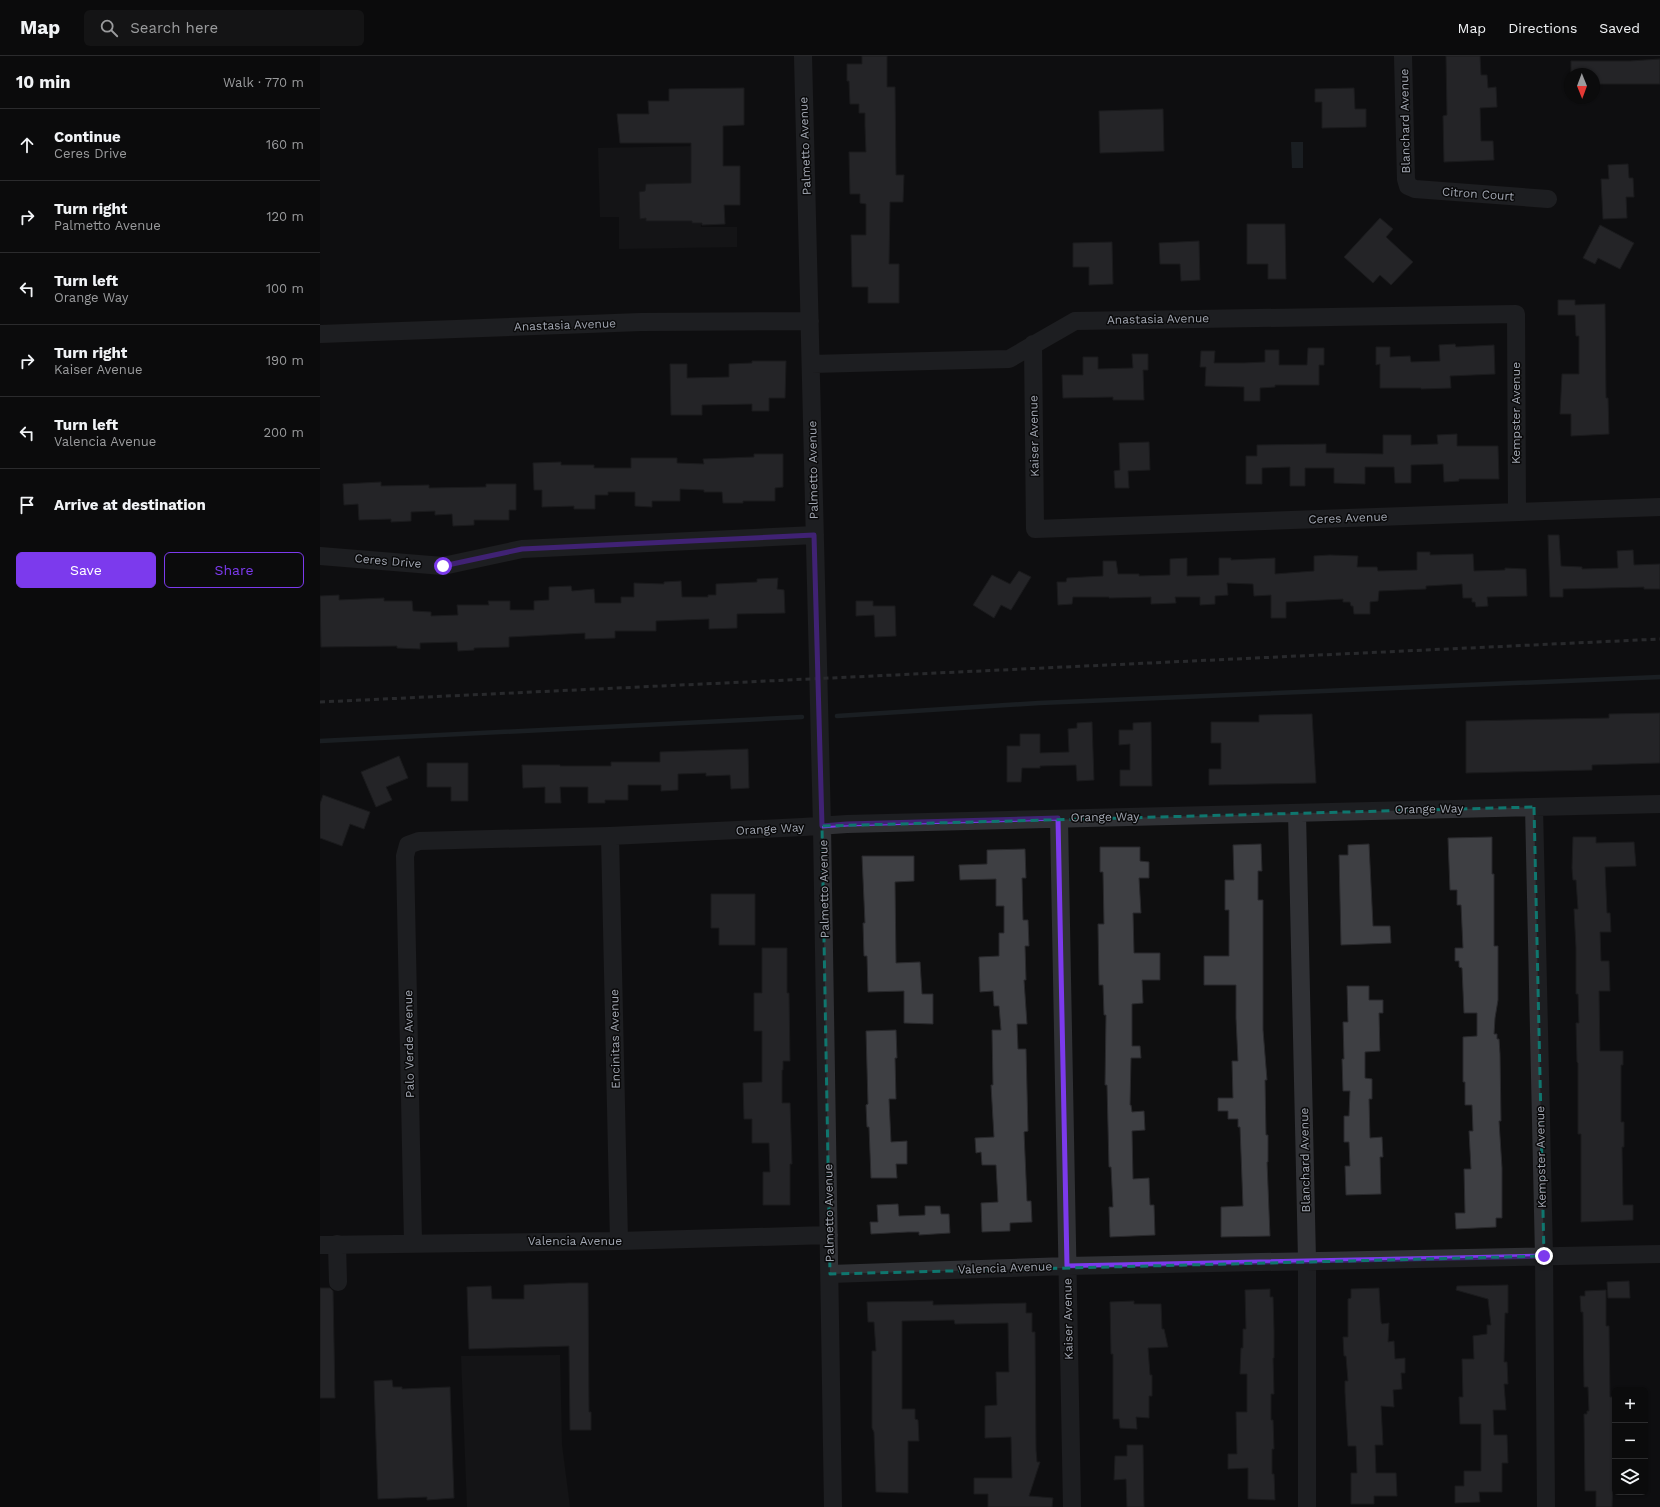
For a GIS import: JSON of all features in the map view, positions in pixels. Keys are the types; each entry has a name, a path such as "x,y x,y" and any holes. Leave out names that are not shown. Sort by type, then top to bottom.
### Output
{"street":[{"name":"Palmetto Avenue","path":"803,56 822,826 833,1507"},
{"name":"Blanchard Avenue","path":"1403,56 1406,179 1408,186"},
{"name":"Citron Court","path":"1408,186 1415,189 1548,199"},
{"name":"Anastasia Avenue","path":"811,364 1009,359 1075,321 1516,314"},
{"name":"Kempster Avenue","path":"1516,314 1517,512"},
{"name":"Anastasia Avenue","path":"320,334 640,322 810,321"},
{"name":"Kaiser Avenue","path":"1033,344 1035,529"},
{"name":"Ceres Avenue","path":"1035,529 1660,507"},
{"name":"Ceres Drive","path":"320,556 443,566 522,549 814,535"},
{"name":"Orange Way","path":"408,845 419,841 610,836 847,824 1660,804"},
{"name":"Kempster Avenue","path":"1534,807 1544,1256 1546,1507"},
{"name":"Blanchard Avenue","path":"1298,813 1307,1260 1307,1507"},
{"name":"Kaiser Avenue","path":"1058,818 1072,1507"},
{"name":"Encinitas Avenue","path":"610,836 620,1241"},
{"name":"Palo Verde Avenue","path":"408,845 405,856 413,1242"},
{"name":"Valencia Avenue","path":"329,1244 620,1241 829,1235"},
{"path":"329,1244 338,1282"},
{"name":"Valencia Avenue","path":"830,1274 1307,1260 1660,1254"}],"highlighted area":[{"path":"1534,807 1544,1256 830,1274 822,826"}],"shaded area":[{"path":"1291,142 1303,142 1303,168 1292,168"},
{"path":"699,146 701,227 737,227 737,247 619,249 619,217 600,217 598,148"},
{"path":"560,1355 562,1445 570,1507 467,1507 461,1356"}],"building":[{"path":"862,56 887,56 887,87 895,87 896,175 904,175 903,202 890,202 889,264 899,264 899,303 868,303 868,287 852,287 851,235 866,235 866,204 860,203 860,194 850,194 849,152 866,152 865,113 859,113 859,104 850,104 849,81 847,81 847,64 862,64"},
{"path":"1446,56 1480,56 1481,75 1487,75 1488,88 1496,87 1497,107 1480,108 1481,141 1493,141 1494,160 1444,162 1443,116 1447,115"},
{"path":"1660,59 1660,84 1600,84 1600,68 1571,68 1571,61 1630,61"},
{"path":"744,88 744,125 723,126 723,166 740,166 740,205 724,205 725,224 702,225 702,223 692,223 692,221 646,221 646,218 640,219 639,192 645,191 646,184 691,183 691,143 620,143 617,114 649,114 648,101 669,101 669,89"},
{"path":"1354,88 1355,109 1366,109 1366,127 1322,128 1322,102 1315,102 1315,89"},
{"path":"1163,109 1164,151 1100,153 1099,111"},
{"path":"1628,164 1629,178 1633,178 1634,197 1626,197 1627,218 1603,219 1601,179 1609,179 1608,165"},
{"path":"1380,218 1393,229 1386,237 1413,262 1391,285 1380,275 1373,283 1344,257"},
{"path":"1247,224 1285,224 1286,279 1268,279 1268,264 1247,264"},
{"path":"1600,225 1634,243 1620,269 1598,258 1595,264 1583,258"},
{"path":"1199,241 1200,280 1181,281 1180,264 1160,264 1159,243"},
{"path":"1112,242 1113,284 1089,285 1089,267 1073,267 1073,243"},
{"path":"1558,300 1575,300 1575,305 1605,304 1606,398 1608,398 1609,434 1571,436 1571,414 1560,414 1562,374 1579,374 1579,336 1576,336 1575,315 1558,315"},
{"path":"1455,344 1456,347 1494,345 1495,374 1450,376 1451,388 1380,388 1380,364 1376,365 1376,347 1390,347 1390,357 1410,356 1411,362 1440,361 1439,345"},
{"path":"1308,348 1324,348 1324,365 1319,365 1319,385 1275,385 1275,387 1260,388 1260,401 1244,401 1244,387 1205,386 1206,367 1200,367 1201,351 1215,351 1214,363 1244,363 1265,362 1265,350 1279,350 1279,365 1307,365"},
{"path":"1132,354 1148,354 1148,370 1143,370 1144,400 1113,400 1113,397 1063,398 1062,375 1083,375 1083,357 1098,357 1098,369 1133,368"},
{"path":"752,361 786,361 785,398 769,398 769,411 752,411 752,404 702,405 702,415 671,415 670,364 687,364 687,378 729,377 729,364 752,363"},
{"path":"1457,434 1457,446 1498,446 1499,479 1459,479 1459,481 1444,482 1443,464 1411,465 1411,483 1395,483 1394,467 1365,467 1365,484 1334,483 1334,468 1305,468 1305,486 1290,486 1290,467 1262,468 1262,484 1246,484 1246,456 1257,456 1257,445 1326,444 1326,453 1383,454 1383,435 1411,435 1411,445 1438,444 1437,435"},
{"path":"1149,442 1150,470 1128,471 1129,488 1115,488 1114,471 1120,470 1119,443"},
{"path":"754,454 783,454 783,487 775,488 775,501 743,501 743,503 723,503 722,492 704,492 704,490 680,489 680,501 652,501 652,507 635,506 635,492 608,492 608,495 595,495 595,509 574,509 574,506 542,507 542,490 534,490 533,463 561,462 561,465 594,465 594,468 631,468 631,458 677,458 677,463 704,464 703,459 754,457"},
{"path":"381,482 381,486 429,485 429,488 486,487 486,484 516,484 516,510 509,510 509,520 474,520 474,525 453,526 452,514 435,515 435,511 411,512 411,521 391,522 391,519 359,520 358,504 344,505 343,484"},
{"path":"1548,535 1559,535 1561,566 1582,567 1582,569 1618,568 1617,551 1633,550 1634,565 1660,564 1660,589 1644,589 1644,587 1563,589 1563,597 1550,597"},
{"path":"1417,552 1430,552 1430,555 1473,554 1474,571 1505,570 1505,568 1526,569 1527,596 1487,597 1488,606 1476,607 1475,602 1472,602 1472,598 1463,598 1462,584 1426,586 1426,589 1379,591 1378,601 1370,602 1370,614 1354,614 1353,606 1351,606 1350,602 1343,602 1343,599 1286,602 1286,618 1271,618 1271,595 1254,596 1253,584 1227,583 1228,595 1215,596 1215,604 1200,605 1200,597 1175,597 1176,603 1151,604 1151,597 1073,597 1072,604 1058,605 1057,582 1066,582 1067,578 1103,576 1103,561 1116,561 1118,574 1139,574 1139,576 1170,575 1170,559 1187,558 1187,576 1219,575 1219,558 1231,558 1231,560 1275,558 1275,574 1314,571 1314,556 1330,555 1358,556 1357,567 1377,567 1378,571 1417,570"},
{"path":"1019,571 1031,577 1011,610 1001,605 994,618 973,605 992,575 1010,584"},
{"path":"778,578 777,589 784,590 785,613 737,614 737,628 709,629 709,619 656,621 656,631 615,631 615,638 585,639 585,633 509,637 509,647 474,648 474,650 458,651 457,642 420,643 420,649 397,648 397,646 321,647 320,596 339,595 339,600 384,598 384,601 412,601 413,611 431,612 431,616 458,615 457,605 489,605 488,601 510,601 510,610 534,610 534,601 549,600 549,587 571,586 572,591 594,589 595,603 621,603 621,597 634,597 634,583 664,584 664,582 681,581 682,597 708,597 708,595 716,595 716,584 757,582 757,579"},
{"path":"856,601 873,601 873,606 895,606 896,636 875,637 874,615 856,616"},
{"path":"1660,713 1660,763 1592,765 1592,770 1466,773 1466,721 1609,718 1609,714"},
{"path":"1312,714 1316,783 1209,785 1209,769 1221,769 1221,743 1211,743 1211,722 1259,722 1259,715"},
{"path":"1092,722 1094,780 1077,781 1076,765 1022,768 1021,782 1007,782 1007,746 1020,746 1020,734 1040,734 1040,753 1069,752 1068,729 1077,728 1077,723"},
{"path":"1151,722 1152,786 1120,786 1120,770 1130,770 1130,744 1119,745 1119,730 1133,730 1133,723"},
{"path":"748,749 749,788 731,789 730,775 706,776 706,773 678,774 678,790 661,791 661,785 628,785 628,800 605,800 605,803 588,803 588,787 560,787 561,803 545,803 545,787 523,788 522,765 611,766 611,762 660,762 660,752"},
{"path":"399,756 408,778 386,787 392,800 376,807 361,772"},
{"path":"427,763 468,763 468,801 451,801 451,787 427,787"},
{"path":"323,795 370,812 364,829 350,824 342,846 320,838 320,804"},
{"path":"1492,837 1492,874 1494,874 1494,946 1498,946 1498,1000 1494,1034 1497,1034 1497,1039 1499,1039 1500,1054 1501,1121 1499,1121 1502,1168 1502,1218 1496,1218 1496,1227 1456,1229 1455,1213 1465,1213 1464,1169 1471,1169 1469,1131 1473,1131 1472,1105 1465,1105 1465,1082 1463,1082 1463,1037 1477,1036 1477,1013 1464,1013 1462,968 1459,967 1459,961 1455,961 1455,948 1463,948 1461,905 1457,905 1457,890 1450,890 1448,838"},
{"path":"1573,837 1596,837 1596,843 1634,842 1636,866 1605,867 1607,913 1610,913 1611,932 1600,932 1601,961 1609,961 1610,991 1599,991 1600,1051 1623,1051 1623,1065 1621,1065 1621,1122 1624,1122 1624,1147 1622,1147 1623,1205 1633,1205 1633,1220 1581,1222 1581,1134 1578,1134 1578,1063 1576,1023 1579,1023 1578,994 1576,994 1574,909 1578,909 1576,880 1573,880 1572,868"},
{"path":"1261,844 1262,871 1258,871 1258,900 1263,900 1263,1030 1267,1080 1265,1080 1266,1135 1268,1135 1267,1162 1270,1236 1221,1237 1221,1207 1243,1206 1240,1127 1238,1127 1238,1119 1228,1119 1228,1111 1218,1111 1218,1098 1233,1098 1232,1061 1238,1061 1236,985 1204,985 1204,956 1229,956 1229,910 1225,910 1225,880 1234,880 1233,845"},
{"path":"1369,844 1373,926 1390,926 1391,943 1341,945 1339,855 1348,855 1348,845"},
{"path":"1100,847 1140,847 1140,861 1149,862 1149,878 1139,878 1141,913 1133,913 1134,953 1160,953 1160,980 1142,980 1143,1003 1132,1004 1132,1046 1140,1046 1141,1058 1131,1058 1130,1105 1132,1112 1144,1111 1145,1130 1132,1131 1133,1179 1149,1178 1150,1205 1154,1205 1155,1235 1110,1237 1109,1207 1113,1207 1111,1167 1109,1167 1107,1085 1105,1085 1106,1015 1104,1015 1103,985 1099,985 1098,924 1104,924 1103,872 1100,872"},
{"path":"1025,849 1026,878 1022,878 1023,920 1028,920 1029,946 1025,946 1026,980 1024,980 1027,1024 1017,1024 1018,1049 1026,1049 1028,1131 1024,1132 1027,1201 1031,1201 1032,1222 1010,1223 1010,1231 982,1232 981,1203 998,1202 996,1165 982,1165 981,1152 976,1153 975,1138 994,1137 991,1085 993,1085 992,1030 1001,1030 999,1006 994,1006 993,991 980,992 979,957 999,956 999,933 1004,933 1004,906 996,906 996,879 960,880 959,865 987,864 987,850"},
{"path":"862,856 914,856 914,881 895,882 896,963 920,962 922,994 933,994 933,1024 904,1023 904,991 868,992 867,956 864,956 863,923 865,923"},
{"path":"711,894 755,894 755,945 719,945 719,928 711,928"},
{"path":"762,948 787,948 790,1061 783,1061 782,1103 790,1103 792,1164 790,1164 790,1205 763,1205 763,1172 770,1172 769,1143 752,1143 752,1119 744,1119 743,1083 762,1082 762,1031 754,1031 754,993 762,993"},
{"path":"1347,986 1369,986 1369,1000 1383,1000 1383,1013 1379,1013 1380,1051 1365,1052 1365,1078 1372,1079 1372,1099 1369,1099 1370,1138 1382,1137 1383,1157 1380,1157 1381,1194 1346,1195 1345,1166 1350,1166 1349,1142 1344,1142 1344,1116 1349,1116 1350,1091 1343,1091 1342,1059 1344,1059 1343,1022 1348,1022"},
{"path":"896,1030 896,1099 889,1099 891,1142 907,1141 907,1164 896,1164 897,1178 871,1178 869,1127 867,1127 866,1105 868,1104 866,1031"},
{"path":"898,1204 899,1216 925,1215 925,1206 940,1206 941,1214 949,1214 950,1233 919,1235 919,1232 871,1234 870,1222 878,1222 877,1205"},
{"path":"1629,1281 1630,1298 1608,1298 1607,1282"},
{"path":"588,1283 589,1412 591,1412 591,1430 570,1430 569,1346 469,1349 467,1287 491,1286 492,1299 524,1299 524,1285"},
{"path":"1508,1285 1508,1313 1505,1313 1504,1362 1507,1362 1508,1384 1504,1384 1506,1410 1493,1410 1494,1435 1507,1435 1508,1463 1502,1463 1502,1492 1479,1492 1480,1502 1455,1503 1455,1486 1464,1486 1464,1471 1481,1471 1481,1424 1460,1424 1459,1397 1463,1397 1462,1359 1474,1359 1473,1336 1487,1334 1487,1325 1491,1325 1488,1299 1456,1290 1457,1286"},
{"path":"320,1288 330,1288 333,1291 335,1398 320,1398"},
{"path":"1379,1288 1381,1322 1382,1324 1389,1323 1388,1342 1394,1341 1395,1359 1405,1358 1405,1373 1401,1373 1402,1389 1393,1390 1394,1407 1381,1406 1383,1445 1375,1445 1376,1473 1396,1473 1397,1496 1374,1496 1374,1504 1351,1504 1351,1473 1357,1473 1356,1446 1348,1446 1345,1381 1348,1381 1343,1337 1348,1337 1348,1299 1351,1298 1351,1289"},
{"path":"1270,1289 1270,1297 1273,1297 1274,1331 1274,1394 1271,1394 1271,1420 1273,1420 1274,1449 1272,1449 1272,1474 1274,1474 1275,1500 1248,1499 1248,1468 1228,1469 1228,1454 1237,1454 1236,1412 1247,1412 1247,1374 1240,1374 1241,1348 1243,1348 1243,1329 1246,1329 1245,1290"},
{"path":"1606,1290 1606,1326 1609,1326 1610,1397 1612,1397 1612,1507 1596,1507 1596,1491 1585,1491 1584,1414 1587,1414 1587,1411 1589,1411 1588,1387 1584,1387 1583,1312 1581,1312 1580,1296 1585,1296 1585,1291"},
{"path":"933,1301 933,1305 1026,1303 1026,1313 1032,1313 1032,1332 1035,1332 1036,1450 1037,1462 1040,1462 1029,1496 1053,1498 1052,1507 988,1507 988,1494 974,1494 974,1478 1012,1478 1011,1437 985,1438 985,1406 997,1405 996,1372 1009,1372 1008,1323 955,1324 954,1320 902,1321 902,1409 915,1409 915,1419 918,1420 919,1441 908,1441 908,1493 876,1492 874,1432 872,1428 872,1351 876,1351 874,1322 868,1322 867,1302"},
{"path":"1134,1301 1134,1304 1161,1304 1162,1329 1164,1329 1168,1347 1148,1348 1150,1375 1152,1375 1152,1396 1149,1396 1149,1418 1136,1417 1137,1429 1120,1428 1119,1419 1113,1419 1113,1354 1111,1354 1110,1302"},
{"path":"392,1380 393,1387 402,1387 402,1389 450,1387 454,1498 427,1500 427,1497 378,1499 374,1381"},
{"path":"1127,1445 1143,1445 1144,1507 1127,1507 1126,1479 1114,1480 1115,1456 1127,1456"}],"waterway":[{"path":"837,716 1039,703 1660,677"},
{"path":"320,741 802,717"}],"railway":[{"path":"320,702 1660,639"}],"route":[{"path":"443,566 522,549 814,535 822,826 1058,818 1067,1266 1544,1256"}]}
